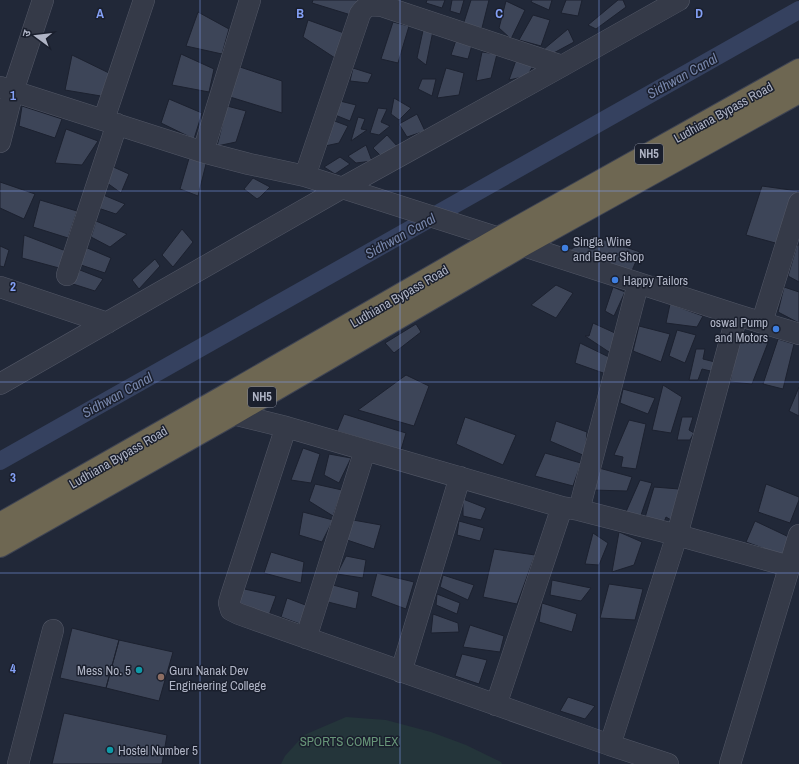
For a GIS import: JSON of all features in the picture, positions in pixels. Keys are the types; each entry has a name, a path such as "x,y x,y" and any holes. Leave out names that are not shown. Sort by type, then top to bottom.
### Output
{"highway":[{"name":"Ludhiana Bypass Road","path":"0,524 216,401 490,235 799,70"},
{"name":"Ludhiana Bypass Road","path":"0,546 233,414 523,245 799,92"}],"street":[{"path":"0,142 7,89 43,0"},
{"path":"67,275 144,0"},
{"path":"203,152 250,0"},
{"path":"0,384 107,323 352,191 562,66 679,0"},
{"path":"305,176 360,14 364,8 370,5 382,6 562,66"},
{"path":"7,89 203,152 305,176 523,245 638,284 799,334"},
{"path":"762,322 799,202"},
{"path":"496,705 570,508 638,284"},
{"path":"0,287 107,323"},
{"path":"610,745 677,535 737,315"},
{"path":"233,414 286,427 570,508 677,535 789,566"},
{"path":"286,427 229,603 231,610 238,614 401,672 668,764"},
{"path":"306,638 365,450"},
{"path":"401,672 460,477"},
{"path":"730,764 799,535"},
{"path":"18,764 53,630"}],"green space":[{"name":"SPORTS COMPLEX","path":"346,717 386,720 431,732 466,745 501,762 502,764 281,764 285,756 304,735"}],"building":[{"path":"313,0 359,0 351,15 312,3"},
{"path":"427,0 445,0 442,8 426,3"},
{"path":"452,0 464,0 460,14 450,11"},
{"path":"471,0 489,0 482,28 463,25"},
{"path":"532,0 552,0 549,10 531,2"},
{"path":"566,0 582,0 578,16 561,13"},
{"path":"618,0 623,0 626,7 596,29 588,25"},
{"path":"506,1 525,10 511,39 499,28"},
{"path":"198,12 229,29 222,54 186,46"},
{"path":"533,15 550,20 541,46 519,40"},
{"path":"308,20 344,33 335,58 303,37"},
{"path":"393,22 409,26 398,63 381,59"},
{"path":"424,26 433,31 426,65 417,58"},
{"path":"568,29 574,42 550,55 544,49"},
{"path":"456,40 472,45 468,59 451,55"},
{"path":"482,52 497,54 491,78 476,81"},
{"path":"181,54 214,69 209,92 172,85"},
{"path":"72,55 109,73 101,96 65,90"},
{"path":"516,60 533,66 527,76 509,80"},
{"path":"240,67 282,81 282,113 230,97"},
{"path":"353,68 372,74 368,83 350,81"},
{"path":"446,68 464,73 459,95 437,98"},
{"path":"422,79 436,79 432,96 418,89"},
{"path":"394,98 411,108 399,120 391,114"},
{"path":"169,99 202,113 194,139 161,123"},
{"path":"340,101 356,105 350,121 335,115"},
{"path":"22,106 62,119 55,138 19,126"},
{"path":"227,106 246,111 236,142 217,146"},
{"path":"378,108 387,109 381,122 390,126 379,135 370,133"},
{"path":"417,114 425,131 407,137 399,124"},
{"path":"358,117 365,119 361,129 367,130 351,141"},
{"path":"332,120 348,126 339,143 325,146"},
{"path":"66,129 98,141 82,165 55,163"},
{"path":"387,135 398,147 381,156 373,148"},
{"path":"366,145 372,161 356,163 348,156"},
{"path":"190,155 206,164 198,196 180,189"},
{"path":"340,157 350,164 335,174 324,167"},
{"path":"109,165 129,174 121,193 103,180"},
{"path":"253,178 270,187 257,199 244,189"},
{"path":"0,182 35,194 24,219 0,208"},
{"path":"762,186 798,191 779,244 746,235"},
{"path":"101,194 125,204 116,214 98,208"},
{"path":"40,200 77,211 68,238 33,227"},
{"path":"96,221 127,234 110,247 91,237"},
{"path":"182,229 193,242 173,267 162,255"},
{"path":"24,235 66,251 59,268 22,258"},
{"path":"593,236 640,252 631,273 568,251"},
{"path":"797,245 799,245 799,282 788,276"},
{"path":"0,246 9,250 4,267 0,266"},
{"path":"85,247 111,258 105,273 78,264"},
{"path":"155,259 160,266 139,289 132,280"},
{"path":"80,270 103,279 95,291 73,284"},
{"path":"556,285 573,293 556,318 531,305"},
{"path":"613,287 625,292 614,316 605,311"},
{"path":"784,287 799,292 799,323 778,312"},
{"path":"670,304 703,316 697,327 666,323"},
{"path":"593,323 615,333 612,354 585,336 589,336"},
{"path":"416,324 421,332 394,353 385,343"},
{"path":"639,326 670,334 661,362 633,351"},
{"path":"677,330 696,335 685,363 669,356"},
{"path":"741,331 769,340 752,384 730,382"},
{"path":"778,339 794,344 783,389 763,384"},
{"path":"580,343 611,358 606,374 575,363"},
{"path":"696,349 705,349 703,359 719,363 715,372 702,369 698,380 689,380"},
{"path":"406,375 429,386 414,426 358,410"},
{"path":"663,385 682,397 671,433 652,430"},
{"path":"799,387 799,416 789,411"},
{"path":"623,389 655,398 648,414 620,403"},
{"path":"344,414 406,433 401,450 337,431"},
{"path":"465,417 516,435 503,465 456,444"},
{"path":"682,417 693,417 689,430 694,433 690,440 677,440"},
{"path":"629,420 646,424 636,469 621,467 623,457 614,455"},
{"path":"556,421 587,432 585,456 550,441"},
{"path":"303,448 320,454 311,483 291,480"},
{"path":"545,453 581,463 573,486 535,476"},
{"path":"329,454 351,458 339,483 324,475"},
{"path":"599,468 632,477 627,491 592,490"},
{"path":"640,480 652,483 640,518 625,514"},
{"path":"315,484 342,490 333,516 309,501"},
{"path":"766,484 799,497 790,523 758,512"},
{"path":"654,487 679,489 671,520 666,517 663,525 644,521"},
{"path":"463,499 486,508 481,520 463,516"},
{"path":"303,512 333,520 322,542 299,535"},
{"path":"353,520 381,525 374,549 347,540"},
{"path":"459,521 484,528 480,541 457,535"},
{"path":"755,521 791,538 782,555 746,542"},
{"path":"619,532 642,542 634,565 612,572"},
{"path":"593,533 608,543 599,565 585,564"},
{"path":"494,549 535,555 517,604 483,597"},
{"path":"271,552 304,562 301,583 264,573"},
{"path":"346,556 366,560 363,578 337,574"},
{"path":"377,573 414,582 406,609 371,596"},
{"path":"443,575 474,585 468,600 440,587"},
{"path":"552,580 591,588 581,601 550,595"},
{"path":"609,584 643,589 635,620 600,618"},
{"path":"333,585 359,592 356,609 328,602"},
{"path":"240,588 276,596 268,618 238,605"},
{"path":"437,594 460,603 457,614 436,605"},
{"path":"287,598 308,606 300,624 281,617"},
{"path":"542,603 577,614 572,632 539,622"},
{"path":"433,614 458,623 459,632 431,633"},
{"path":"470,625 504,636 500,652 463,647"},
{"path":"72,628 119,640 106,688 60,678"},
{"name":"Mess No. 5","path":"119,640 173,652 159,701 106,688"},
{"path":"462,654 487,660 479,684 455,676"},
{"path":"568,697 595,706 585,719 560,711"},
{"name":"Hostel Number 5","path":"64,713 167,735 162,764 52,764"}],"waterway":[{"name":"Sidhwan Canal","path":"0,461 799,10"}],"place":[{"name":"Singla Wine and Beer Shop","path":"565,248"},
{"name":"Happy Tailors","path":"615,280"},
{"name":"oswal Pump and Motors","path":"776,329"},
{"name":"Mess No. 5","path":"139,670"},
{"name":"Guru Nanak Dev Engineering College","path":"161,677"},
{"name":"Hostel Number 5","path":"110,750"}]}
